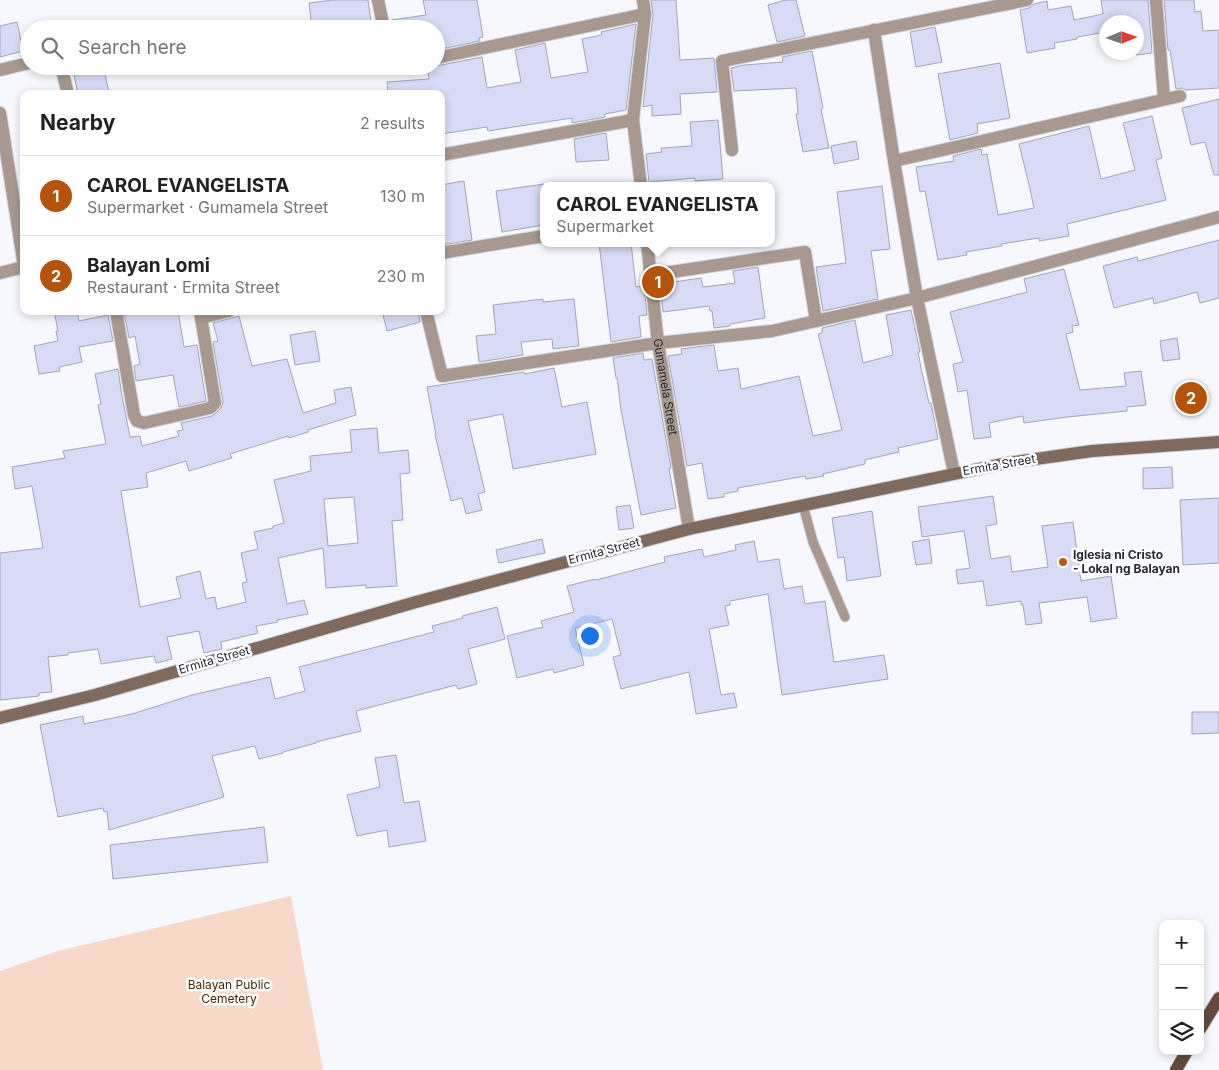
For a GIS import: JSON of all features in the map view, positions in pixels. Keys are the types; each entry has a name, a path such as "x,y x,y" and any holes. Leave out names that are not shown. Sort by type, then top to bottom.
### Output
{"main road":[{"name":"Ermita Street","path":"0,718 95,695 416,602 689,529 1007,463 1092,451 1219,442"},
{"path":"1204,1022 1219,998"},
{"path":"1176,1070 1185,1055"}],"street":[{"path":"378,0 382,20"},
{"path":"641,182 633,120 646,14 643,0"},
{"path":"732,150 722,61 1027,0"},
{"path":"1156,0 1164,99"},
{"path":"445,56 646,14"},
{"path":"874,30 917,298 954,473"},
{"path":"0,70 20,65"},
{"path":"63,75 67,90"},
{"path":"894,160 1180,96"},
{"path":"0,113 20,240"},
{"path":"445,154 633,120"},
{"path":"427,315 442,376 658,343 772,331 917,298 1219,217"},
{"path":"445,251 540,237"},
{"name":"Gumamela Street","path":"648,247 658,343 689,529"},
{"path":"651,275 805,252 816,321"},
{"path":"0,273 20,267"},
{"path":"117,315 134,415 137,421 144,423 210,408 215,403 200,315"}],"lane":[{"path":"803,505 813,542 845,616"}],"green space":[{"name":"Balayan Public Cemetery","path":"291,896 323,1070 0,1070 0,971 58,951"}],"building":[{"path":"333,0 368,0 371,20 311,20 309,3"},
{"path":"423,0 477,0 483,37 479,38 480,41 445,48 445,20 392,20 426,15"},
{"path":"651,0 676,0 680,60 714,58 717,92 680,94 681,114 652,116 652,105 643,107 653,15"},
{"path":"786,0 796,0 805,36 777,42 768,5"},
{"path":"1101,0 1148,0 1152,53 1144,54 1144,15 1099,15 1099,33 1054,43 1055,48 1027,53 1020,10 1047,1 1048,10 1071,6 1074,20 1103,14"},
{"path":"1164,0 1194,0 1195,12 1201,11 1203,31 1219,30 1219,88 1176,89 1170,50 1168,50"},
{"path":"17,22 20,36 20,52 0,57 0,26"},
{"path":"636,24 626,110 605,114 605,117 572,123 572,118 488,131 487,127 445,133 445,90 388,90 387,82 429,79 428,75 445,75 445,64 482,57 487,88 521,82 515,50 545,43 551,78 588,72 582,39 602,35 601,32"},
{"path":"935,27 942,62 916,67 910,32"},
{"path":"812,51 829,148 803,152 796,114 798,114 796,88 734,91 731,68 783,62 782,57"},
{"path":"1000,63 1010,118 977,124 978,133 950,140 938,74"},
{"path":"74,75 105,75 109,90 77,90"},
{"path":"1219,99 1219,175 1214,175 1205,142 1191,145 1182,108"},
{"path":"1152,116 1162,158 1156,160 1166,200 1067,224 1069,236 1039,241 1039,238 1001,244 1002,246 966,252 967,255 938,260 925,191 920,192 916,167 954,161 953,156 981,149 982,155 987,154 998,215 1034,208 1019,144 1089,126 1101,179 1135,170 1123,123"},
{"path":"718,120 723,179 695,181 695,178 649,182 646,154 662,152 661,148 692,146 690,122"},
{"path":"606,133 609,160 576,162 574,139"},
{"path":"856,141 859,159 834,164 831,146"},
{"path":"464,181 472,240 445,244 445,184"},
{"path":"540,185 540,226 502,232 496,191"},
{"path":"882,186 890,249 871,251 878,299 823,311 816,267 846,263 837,192"},
{"path":"1219,240 1219,298 1200,303 1197,292 1154,304 1153,298 1114,308 1103,266 1137,257 1138,261"},
{"path":"599,247 631,247 636,287 644,286 647,315 639,316 641,337 611,342"},
{"path":"758,267 765,318 714,328 712,311 710,311 709,306 663,312 660,284 701,278 703,287 735,283 733,271"},
{"path":"1064,269 1079,325 1072,326 1073,332 1066,334 1080,390 1126,386 1124,373 1141,371 1146,405 1127,407 1127,411 1024,423 1023,416 989,423 991,437 974,439 967,390 958,392 953,364 963,362 950,312 1027,292 1024,279"},
{"path":"543,299 543,302 574,299 579,346 553,349 552,339 521,342 523,355 479,362 476,336 496,334 493,305"},
{"path":"911,310 920,352 918,352 921,368 929,403 931,403 938,439 898,448 899,452 865,460 865,464 823,474 824,476 806,479 805,476 738,488 738,491 724,494 724,497 708,499 702,463 687,466 668,356 682,354 681,349 714,345 718,371 738,368 741,389 799,376 813,436 842,430 818,334 822,333 822,328 855,320 863,363 893,355 886,315"},
{"path":"55,315 78,315 79,321 108,315 113,341 79,347 82,362 59,367 60,371 39,374 34,346 58,341 56,331 58,331"},
{"path":"125,315 179,315 184,347 197,345 206,401 179,407 173,375 136,381 134,366 140,364 135,336 129,338"},
{"path":"383,315 419,315 420,322 387,331"},
{"path":"239,316 252,366 287,359 303,413 336,403 334,390 351,387 356,415 289,438 288,436 230,454 232,458 189,471 186,461 146,473 148,487 121,491 140,607 181,598 176,577 200,571 206,599 215,597 217,609 246,602 242,583 247,582 241,553 258,549 254,532 273,528 273,526 284,523 274,480 311,471 310,456 352,452 350,430 377,428 379,453 408,450 410,473 400,474 403,520 392,521 397,586 366,588 366,585 326,588 323,548 278,558 287,604 304,600 308,614 256,626 258,633 221,642 222,649 204,653 199,631 167,637 172,659 156,663 154,656 101,664 98,649 48,657 52,692 39,693 39,696 0,700 0,553 43,548 32,486 15,489 12,467 65,458 63,451 106,444 98,405 101,404 95,374 118,369 130,437 140,436 142,446 179,436 177,431 183,430 181,423 215,414 221,408 223,402 213,342 218,341 213,323","holes":["354,497 358,543 328,546 324,499"]},
{"path":"315,331 320,361 295,365 290,335"},
{"path":"1177,338 1180,359 1163,361 1160,341"},
{"path":"643,353 644,360 652,359 676,508 641,515 613,358"},
{"path":"554,368 562,407 587,402 596,454 513,469 503,414 468,421 485,492 478,494 482,510 466,514 462,498 451,501 435,435 427,387 524,372 525,374"},
{"path":"1172,467 1173,488 1143,489 1143,468"},
{"path":"993,496 997,524 986,526 991,559 1010,556 1012,572 1048,567 1042,526 1073,522 1081,581 1111,576 1117,618 1091,622 1087,597 1039,603 1042,623 1026,625 1021,601 987,606 983,581 958,584 956,570 970,568 964,531 922,537 918,507"},
{"path":"1219,498 1219,563 1183,565 1180,500"},
{"path":"630,505 634,528 619,530 616,507"},
{"path":"872,511 881,576 847,581 844,557 838,558 832,518"},
{"path":"542,539 545,553 499,563 496,550"},
{"path":"929,539 932,563 916,565 912,542"},
{"path":"754,541 758,562 779,559 784,589 802,586 805,604 825,601 834,662 884,655 888,679 782,695 768,594 730,601 730,605 725,606 729,625 709,629 721,695 734,693 737,707 696,714 689,672 621,689 613,657 621,655 612,619 575,628 584,665 554,673 553,669 517,678 507,636 543,627 541,621 574,612 567,586 665,562 664,557 702,549 704,557 736,550 735,545"},
{"path":"497,607 505,639 468,649 477,684 458,689 456,685 356,711 361,731 316,742 283,753 259,759 255,746 212,756 224,797 109,830 107,811 104,812 103,808 58,817 40,725 83,716 84,724 132,714 192,695 270,677 275,699 305,691 299,667 434,632 432,626"},
{"path":"1192,712 1219,712 1219,733 1192,734"},
{"path":"396,755 404,803 419,801 426,841 389,847 387,830 357,836 347,795 380,787 375,758"},
{"path":"264,827 268,862 113,879 110,845"}],"place":[{"name":"CAROL EVANGELISTA","path":"658,282"},
{"name":"Balayan Lomi","path":"1191,398"},
{"name":"Iglesia ni Cristo - Lokal ng Balayan","path":"1063,562"}]}
